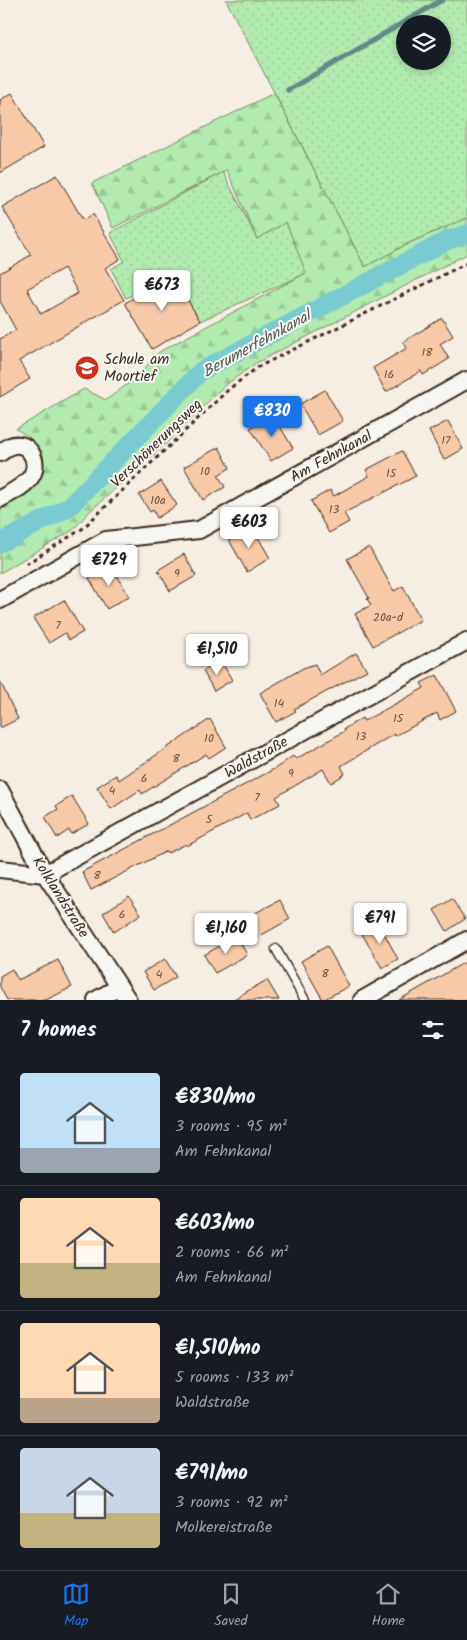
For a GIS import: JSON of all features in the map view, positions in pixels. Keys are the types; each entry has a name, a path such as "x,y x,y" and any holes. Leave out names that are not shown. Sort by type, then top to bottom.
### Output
{"street":[{"name":"Am Fehnkanal","path":"0,600 106,540 199,530 467,380"},
{"path":"0,453 12,446 20,446 28,449 34,455 35,465 32,476 23,485 0,499"},
{"name":"Waldstraße","path":"45,874 467,641"},
{"name":"Kolklandstraße","path":"0,790 45,874 123,994"},
{"path":"0,869 45,874"},
{"path":"362,1000 467,940"},
{"path":"96,1000 123,994"}],"lane":[{"path":"276,949 305,1000"}],"path":[{"name":"Verschönerungsweg","path":"25,565 82,529 228,389 258,367 467,263"}],"green space":[{"path":"226,0 467,0 467,218 407,244 365,267"},
{"path":"274,93 365,267 407,244 467,218 467,254 256,363 224,386 159,450 88,513 73,530 0,573 0,511 34,482 41,472 44,462 41,451 32,440 16,429 84,389 106,400 136,378 159,352 306,273 286,222 257,239 227,170 113,228 92,183"},
{"path":"223,172 257,239 286,222 307,273 200,321 173,275 126,298 111,269 124,261 110,233"}],"building":[{"path":"12,93 44,147 0,173 0,100"},
{"name":"Schule am Moortief","path":"57,175 83,220 93,214 120,259 105,268 124,300 19,361 30,379 0,397 0,339 16,330 0,301 0,273 31,255 2,207","holes":["64,268 78,293 41,314 27,289"]},
{"path":"173,275 200,321 152,349 125,303"},
{"path":"442,318 453,336 440,344 449,359 423,375 421,371 386,392 373,368 407,348 403,342"},
{"path":"325,390 343,421 318,435 300,404"},
{"path":"273,415 293,448 271,461 250,428"},
{"path":"448,421 463,449 444,460 429,431"},
{"path":"219,447 230,468 218,475 225,487 203,500 184,467"},
{"path":"402,451 416,476 344,513 349,522 329,533 311,501 330,490 334,496 369,476 366,470"},
{"path":"161,481 177,505 157,518 153,510 150,512 139,495"},
{"path":"252,527 270,558 247,572 229,540"},
{"path":"369,547 394,591 403,586 421,620 373,646 355,614 371,605 367,599 369,598 347,559"},
{"path":"184,554 196,576 170,591 158,570"},
{"path":"111,565 129,596 107,609 89,578"},
{"path":"64,600 83,632 69,640 65,633 49,643 33,618"},
{"path":"356,653 367,670 294,709 296,711 276,722 260,693 303,668 315,664 320,675"},
{"path":"221,661 232,680 214,691 203,671"},
{"path":"437,675 456,711 440,720 437,713 395,736 394,734 341,766 345,774 331,783 323,769 276,797 280,804 250,820 247,813 187,846 186,844 168,853 167,851 91,890 82,872 276,768 293,756 296,759 345,731 344,729 362,718 364,721 424,688 421,683"},
{"path":"0,681 18,719 0,728"},
{"path":"210,719 226,747 209,758 206,754 142,794 140,790 111,809 97,787 116,775 119,780"},
{"path":"72,796 89,824 71,834 69,830 57,838 45,817 58,809 56,806"},
{"path":"129,896 141,914 114,932 103,913"},
{"path":"452,899 465,919 447,931 434,910"},
{"path":"280,900 290,919 251,941 240,921"},
{"path":"378,922 398,959 382,968 361,932"},
{"path":"237,936 247,955 215,973 204,955"},
{"path":"327,946 349,986 323,1000 301,961"},
{"path":"165,959 176,977 154,990 143,972"},
{"path":"58,960 72,987 46,1000 7,1000 0,987 0,976 12,969 18,980"},
{"path":"467,961 467,1000 399,1000"},
{"path":"267,980 279,1000 232,1000"}],"waterway":[{"path":"288,90 442,0"},
{"name":"Berumerfehnkanal","path":"0,543 69,507 201,371 446,241 467,234"}],"place":[{"name":"Schule am Moortief","path":"87,368"}]}
